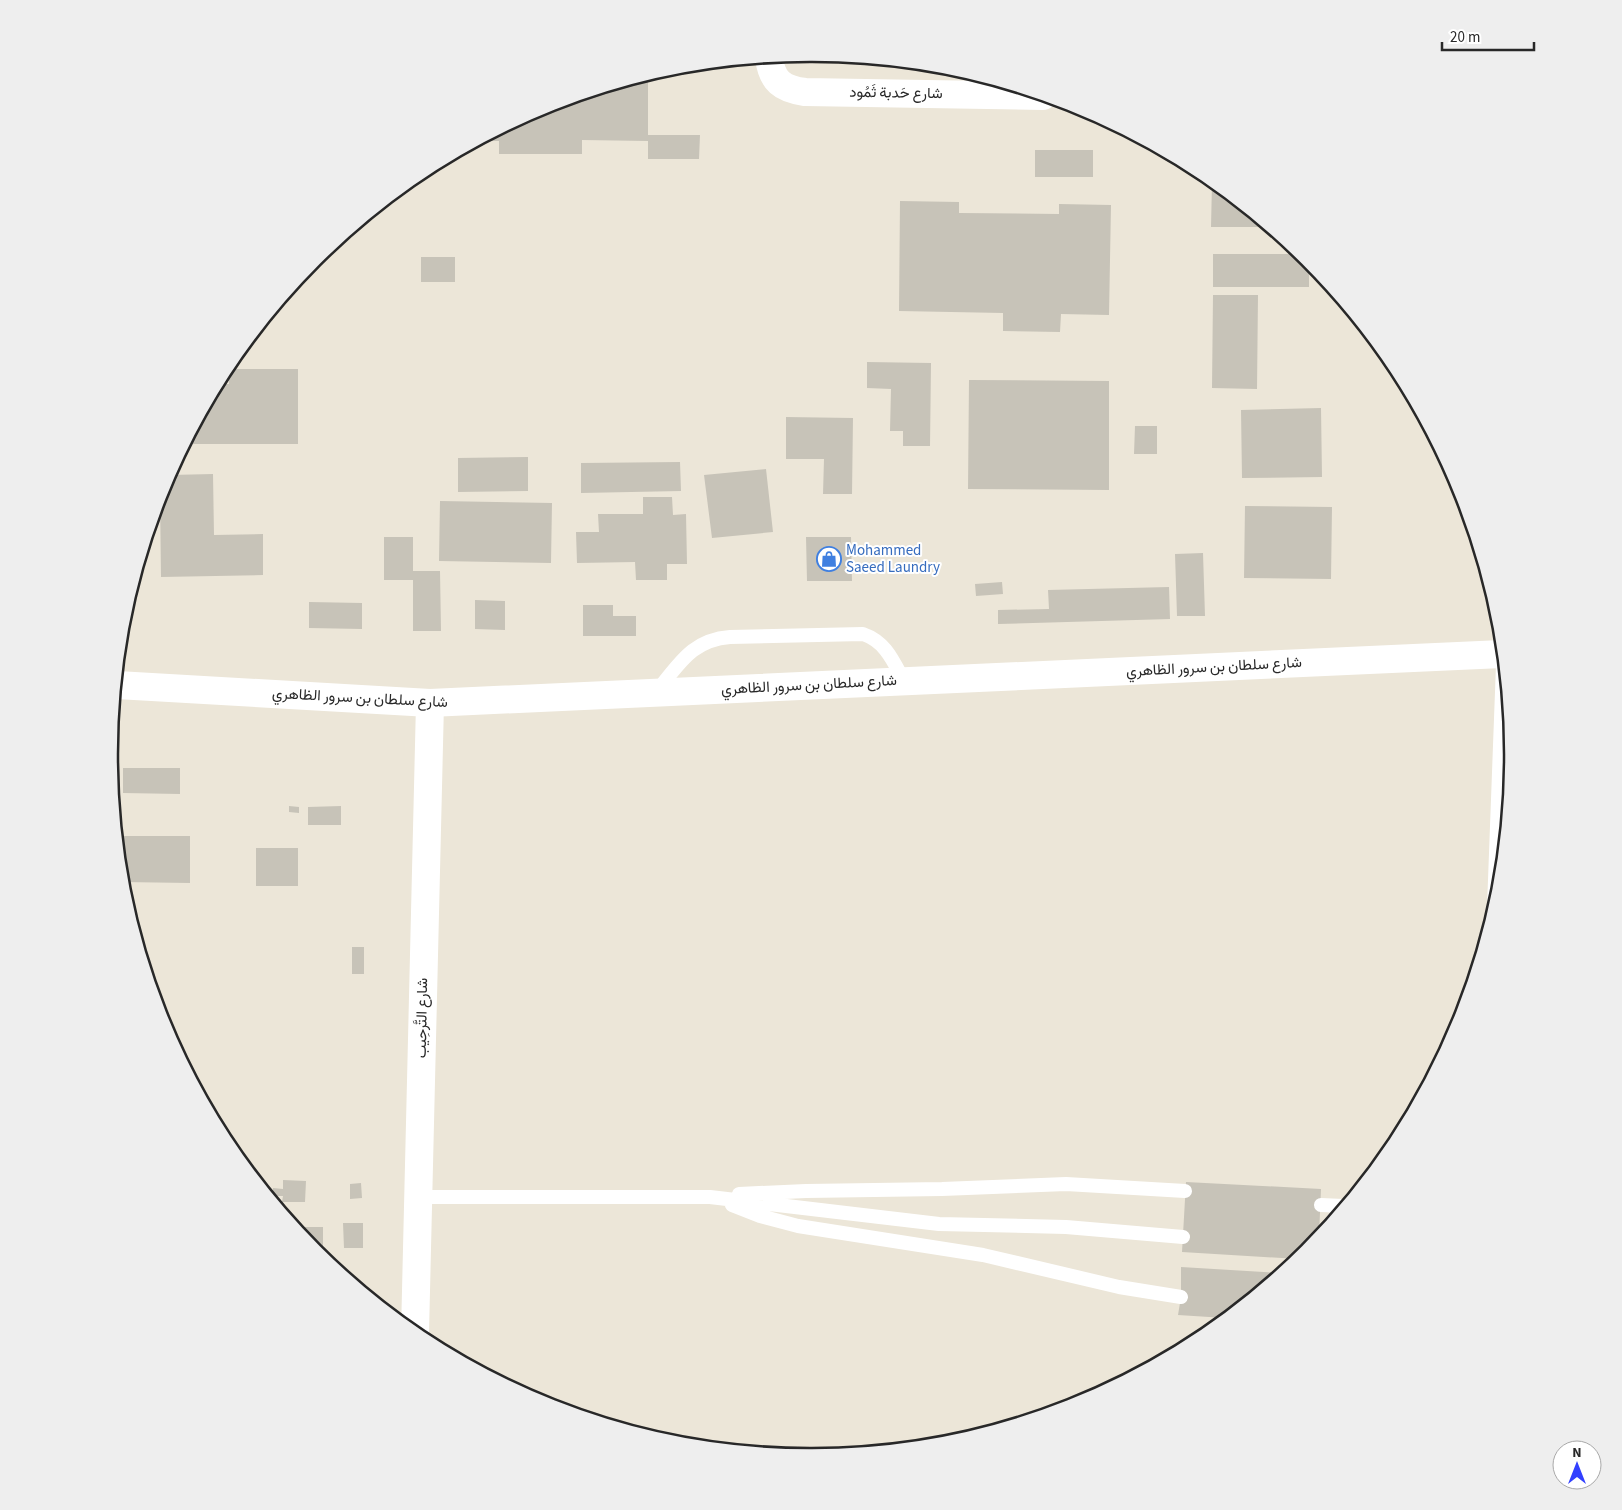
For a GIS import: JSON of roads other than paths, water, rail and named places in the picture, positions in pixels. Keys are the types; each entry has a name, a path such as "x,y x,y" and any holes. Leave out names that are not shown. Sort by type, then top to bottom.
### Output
{"street":[{"name":"شارع حَدبة ثَمُود","path":"770,64 771,70 778,82 790,90 804,92 1023,96"},
{"name":"شارع سلطان بن سرور الظاهري","path":"122,685 430,703 1496,654"},
{"name":"شارع التَّرحِيب","path":"415,1323 430,703"}],"lane":[{"path":"656,692 696,647 718,638 730,637 863,634 881,643 904,681"},
{"path":"1496,857 1502,705"},
{"path":"418,1197 710,1197 784,1191 942,1190 1066,1184 1185,1191"},
{"path":"710,1197 939,1224 1066,1227 1182,1237"},
{"path":"710,1197 760,1216 798,1226 983,1255 1119,1287 1181,1297"},
{"path":"1320,1206 1337,1206"}],"place":[{"name":"Mohammed Saeed Laundry","path":"829,559"}]}
